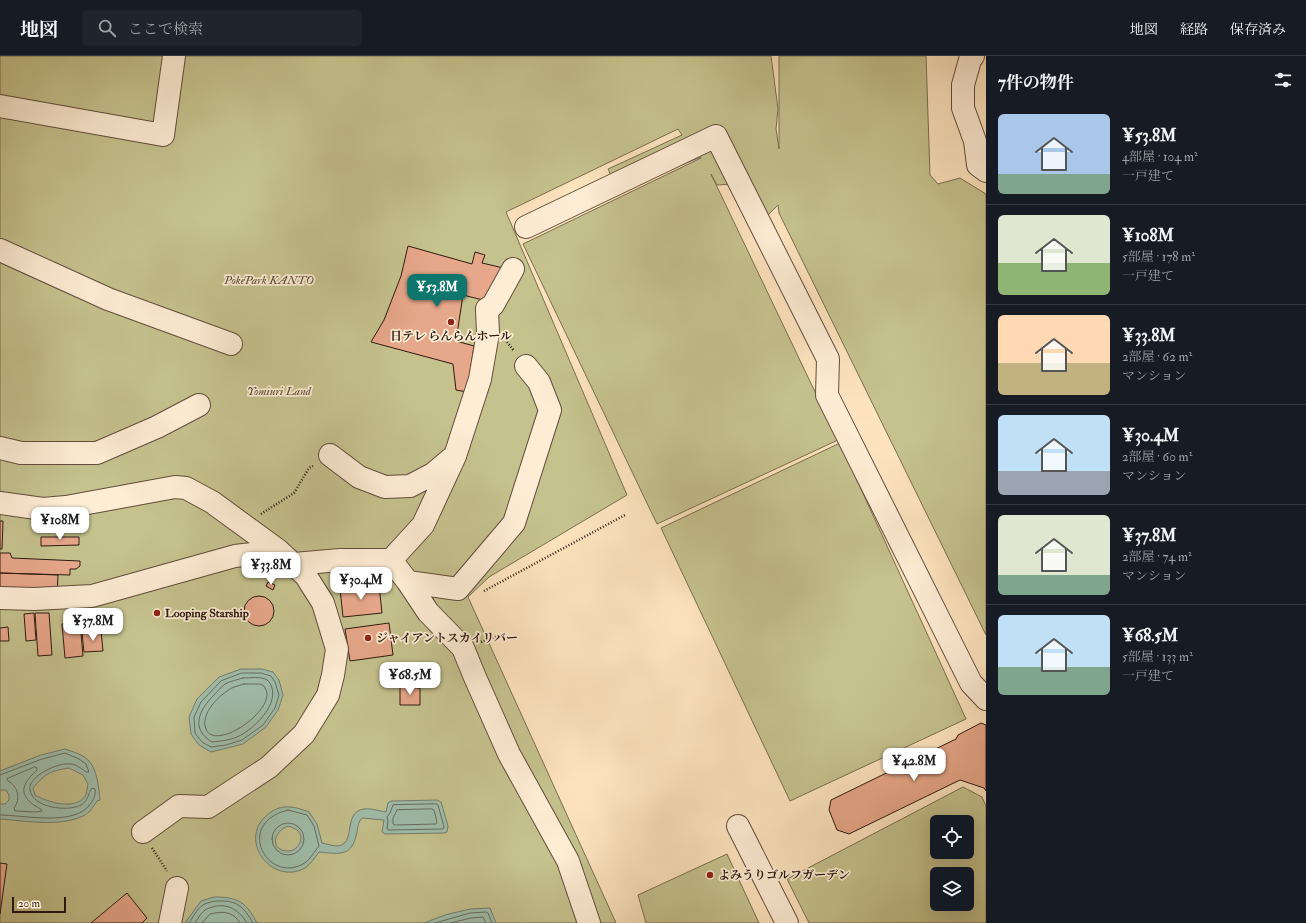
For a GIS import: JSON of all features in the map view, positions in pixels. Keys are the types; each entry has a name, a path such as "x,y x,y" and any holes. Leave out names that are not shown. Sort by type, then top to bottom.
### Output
{"street":[{"path":"0,106 163,135 174,56"},
{"path":"973,56 970,60 964,85 963,108 975,141 982,168"},
{"path":"526,227 716,136 828,359 827,395 971,682 986,699"},
{"path":"0,250 108,299 231,344"},
{"path":"0,598 34,599 92,596 235,556 340,560 391,560 423,525 455,456 480,379 488,333 487,309 493,305 513,268"},
{"path":"408,582 458,589 514,523 550,410 539,382 526,366"},
{"path":"0,448 21,453 97,453 156,427 199,405"},
{"path":"330,455 360,477 385,487 410,486 433,474 455,456"},
{"path":"0,503 43,509 66,507 175,488 186,488 212,502 287,558 306,576 323,603 337,649 328,695 304,734 269,767 208,807 180,806 143,832"},
{"path":"391,560 428,612 463,648 510,754 568,861 589,923"},
{"path":"738,826 787,923"},
{"path":"170,923 177,888"}],"path":[{"path":"251,530 262,513 294,493 309,468 330,455"},
{"path":"480,592 624,515"},
{"path":"463,648 506,633"},
{"path":"143,832 177,888"}],"green space":[{"name":"Yomiuri Land","path":"0,56 771,56 778,109 776,129 779,149 779,56 926,56 930,175 938,184 960,178 986,194 986,635 779,213 778,205 768,215 750,183 717,185 711,174 838,440 657,524 523,244 701,158 618,191 608,169 682,135 678,129 506,212 627,495 489,577 468,597 616,923 0,923"},
{"path":"840,443 966,719 790,801 661,528"},
{"path":"963,787 982,797 986,806 986,923 809,923 787,879"},
{"name":"よみうりゴルフガーデン","path":"727,854 759,923 646,923 638,895"}],"water":[{"path":"241,669 262,669 273,672 279,680 283,695 278,710 266,727 243,744 211,752 199,745 191,734 189,717 197,699 219,677"},
{"path":"65,749 86,758 94,768 100,800 97,801 91,810 85,815 64,821 31,822 0,819 0,804 5,804 9,800 9,795 6,790 0,790 0,771 41,755","holes":["69,768 83,775 88,784 85,796 80,801 61,804 35,795 33,788 41,779 57,770"]},
{"path":"437,800 441,802 448,826 447,832 385,834 382,832 384,820 362,818 359,823 355,840 349,850 339,853 319,852 305,868 293,872 281,871 271,866 263,858 257,848 256,837 258,826 266,816 276,809 282,807 292,807 309,812 317,824 322,843 337,846 343,844 347,840 353,816 357,811 372,809 386,812 388,803 391,801","holes":["288,826 297,830 301,836 300,844 291,851 282,850 278,848 276,844 279,832"]},
{"path":"214,897 229,898 240,902 249,910 257,923 185,923 201,901"},
{"path":"490,908 496,923 424,923 445,915 470,909"}],"building":[{"path":"408,246 472,264 475,252 485,255 482,263 508,269 491,302 463,295 456,341 474,346 467,392 456,390 453,364 371,342 384,320 401,276"},
{"path":"0,521 3,521 2,549 0,549"},
{"path":"41,537 79,537 79,545 41,546"},
{"path":"0,553 10,553 12,558 80,561 80,566 76,569 70,569 70,575 0,573"},
{"path":"0,573 58,575 57,595 0,593"},
{"path":"268,582 275,585 273,590 266,586"},
{"path":"379,585 382,613 343,617 340,589"},
{"path":"259,596 270,600 274,611 270,622 259,626 248,622 244,611 248,600"},
{"path":"34,613 36,640 26,641 24,614"},
{"path":"35,613 49,613 52,655 38,656"},
{"path":"80,622 83,656 65,658 62,624"},
{"path":"389,623 393,655 350,661 345,629"},
{"path":"8,627 9,641 0,641 0,628"},
{"path":"101,631 103,651 84,652 82,633"},
{"path":"400,687 420,688 420,705 400,705"},
{"path":"981,723 986,725 986,791 984,788 960,780 849,834 837,830 829,810 831,800 956,739 958,735"},
{"path":"0,863 7,864 0,914"},
{"path":"127,893 147,918 142,923 91,923"}],"place":[{"name":"日テレ らんらんホール","path":"451,322"},
{"name":"Looping Starship","path":"157,613"},
{"name":"ジャイアントスカイリバー","path":"368,638"},
{"name":"よみうりゴルフガーデン","path":"710,875"}],"park label":[{"name":"PokéPark KANTO","path":"269,280"}]}
